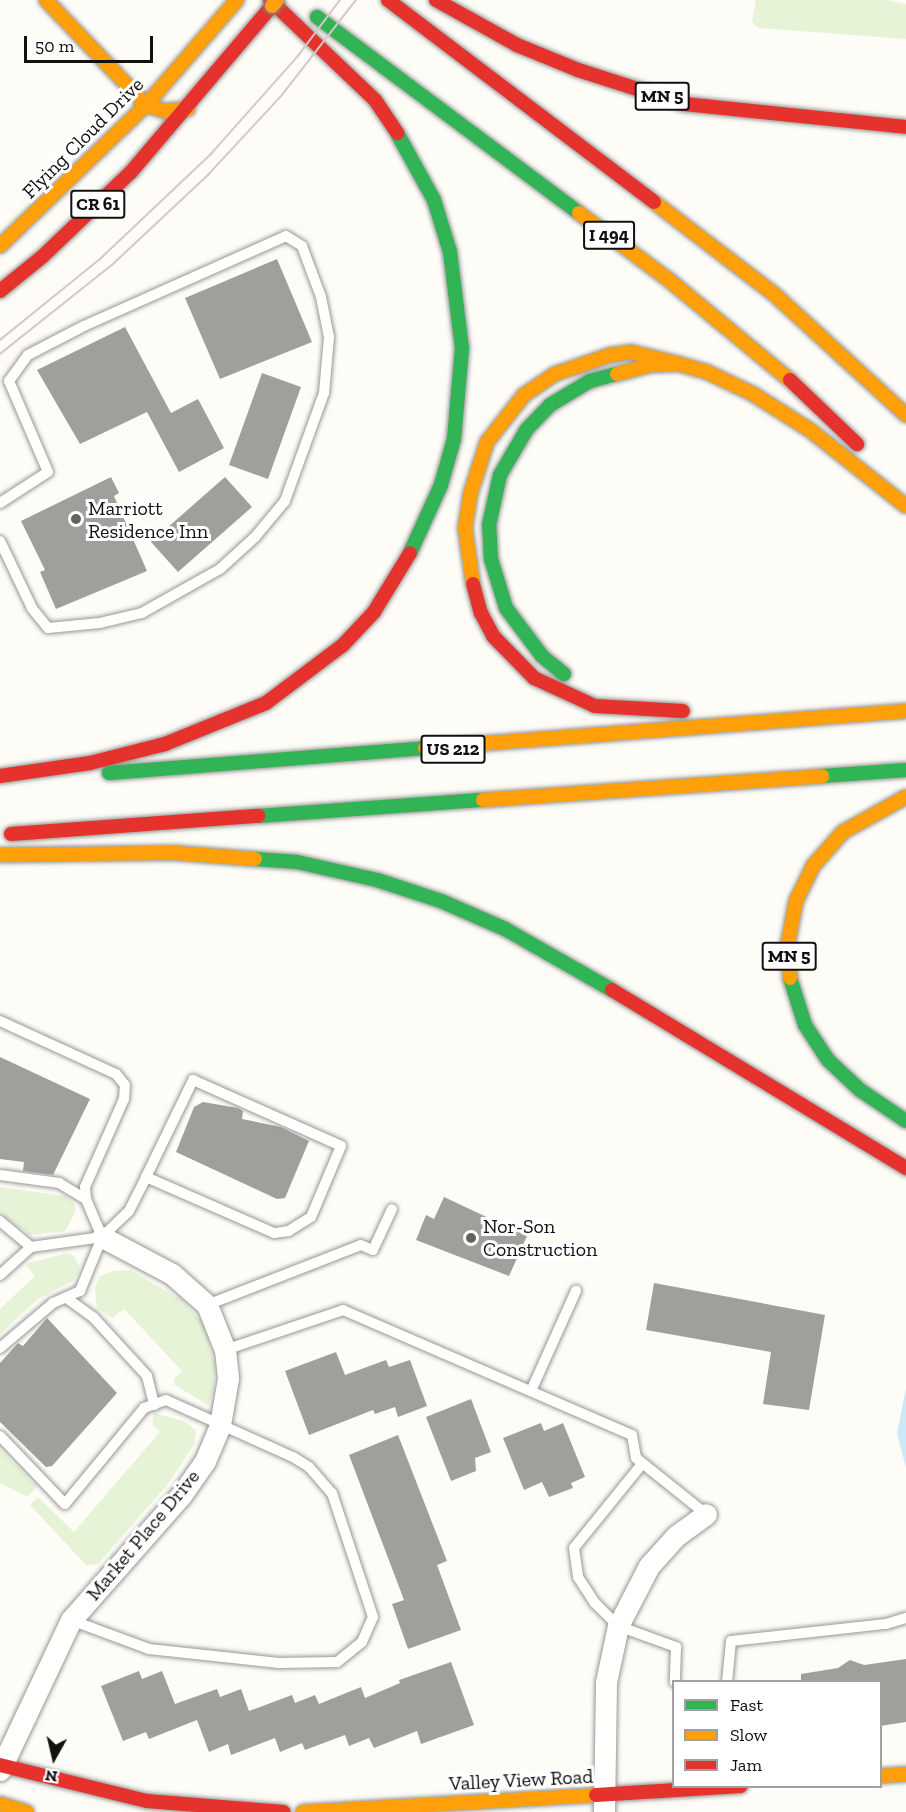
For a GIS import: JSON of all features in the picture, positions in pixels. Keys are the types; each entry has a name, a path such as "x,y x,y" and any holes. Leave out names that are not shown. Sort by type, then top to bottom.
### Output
{"main road":[{"path":"46,0 146,105 164,111 188,109"},
{"path":"0,776 90,763 165,744 218,725 276,697 343,645 374,612 402,572 441,485 454,439 462,348 450,252 434,200 406,146 375,100 270,0"},
{"name":"CR 61","path":"0,291 104,199 188,109 277,0"},
{"name":"I 494","path":"388,0 774,294 906,415"},
{"name":"MN 5","path":"436,0 517,45 578,70 634,86 684,104 742,113 906,127"},
{"name":"Flying Cloud Drive","path":"0,246 146,105 234,4"},
{"name":"I 494","path":"303,7 669,280 801,390 906,491"},
{"path":"634,86 761,96"},
{"path":"695,711 648,711 595,706 564,695 513,659 493,636 481,613 467,561 465,528 470,495 487,442 524,395 555,374 610,355 631,352 679,364 723,378 753,394 810,430 906,507"},
{"path":"648,711 597,694 566,676 524,635 506,608 497,583 489,525 500,475 511,452 550,405 590,381 622,370 679,364"},
{"path":"719,710 906,706"},
{"name":"US 212","path":"0,781 906,711"},
{"path":"0,835 906,770"},
{"name":"MN 5","path":"906,797 882,807 843,832 813,866 796,901 788,943 791,989 805,1025 816,1043 828,1060 860,1090 906,1121"},
{"path":"0,855 176,853 297,862 377,880 441,901 505,928 571,965 906,1168"},
{"path":"1,1767 147,1801 284,1812"},
{"path":"882,1776 906,1774"},
{"name":"Valley View Road","path":"303,1812 603,1803 725,1788"},
{"path":"0,1804 27,1812"}],"street":[{"name":"Market Place Drive","path":"1,1767 71,1620 182,1494 205,1461 220,1425 228,1378 225,1350 207,1305 171,1274 102,1237"},
{"path":"603,1803 606,1682 618,1626 649,1566 676,1536 706,1514"}],"lane":[{"path":"0,503 48,472 9,381 28,356 84,326 286,236 302,246 321,297 329,337 324,393 285,501 255,537 220,569 142,613 100,622 48,628 32,608 0,541"},
{"path":"0,1021 116,1074 125,1085 124,1099 85,1188 86,1199 102,1237"},
{"path":"0,1348 52,1303 68,1299 80,1291 102,1237 129,1211 193,1080 341,1146 311,1217 289,1232 274,1233 146,1178"},
{"path":"0,1175 59,1183 86,1199"},
{"path":"207,1305 361,1245 373,1250 392,1209"},
{"path":"0,1221 31,1247"},
{"path":"0,1275 31,1247 102,1237"},
{"path":"531,1391 576,1291"},
{"path":"68,1299 93,1317 147,1376 154,1405"},
{"path":"225,1350 343,1310 632,1435 636,1458 706,1514"},
{"path":"0,1436 65,1504 144,1408 166,1400 301,1462 332,1493 373,1617 362,1642 338,1662 279,1663 149,1649 71,1620"},
{"path":"642,1464 574,1548 578,1577 595,1603 618,1626 676,1647 675,1680"},
{"path":"727,1680 731,1641 886,1624 906,1618"}],"green space":[{"path":"756,0 886,0 906,4 906,39 759,28 752,22"},
{"path":"0,1187 65,1196 74,1203 76,1211 65,1231 30,1235 0,1213"},
{"path":"67,1253 74,1256 80,1268 73,1281 38,1299 0,1334 0,1309 35,1276 25,1264"},
{"path":"130,1270 182,1300 203,1323 215,1365 213,1393 208,1405 175,1385 174,1379 182,1371 124,1309 112,1318 97,1308 95,1288 99,1277 112,1271"},
{"path":"154,1413 184,1421 196,1430 195,1443 168,1484 98,1564 86,1565 30,1505 38,1497 74,1532 160,1432 152,1424"},
{"path":"0,1449 37,1487 27,1497 0,1483"}],"water":[{"path":"906,1388 906,1468 897,1433"}],"building":[{"path":"277,259 312,342 220,379 185,298"},
{"path":"125,327 171,413 198,399 224,448 179,472 147,412 80,444 37,370"},
{"name":"Marriott Residence Inn","path":"262,373 301,387 268,479 229,465"},
{"path":"111,477 119,493 114,496 147,571 56,609 40,572 45,570 21,521"},
{"name":"Marriott Residence Inn","path":"225,477 252,507 178,572 151,542"},
{"path":"0,1057 90,1099 53,1175 23,1171 24,1162 0,1159"},
{"path":"203,1102 238,1108 243,1111 242,1119 281,1127 309,1141 285,1198 277,1199 176,1152 194,1107"},
{"name":"Nor-Son Construction","path":"444,1197 527,1236 509,1276 416,1240 426,1215 434,1219"},
{"path":"654,1283 825,1315 809,1410 763,1404 771,1352 646,1330"},
{"path":"47,1318 117,1393 52,1466 46,1467 0,1422 0,1363 18,1343 23,1346"},
{"path":"336,1352 345,1375 386,1360 389,1367 410,1360 427,1406 398,1417 395,1407 375,1414 373,1410 309,1435 285,1371"},
{"path":"471,1399 491,1452 475,1458 476,1471 451,1481 426,1417"},
{"path":"541,1423 544,1431 563,1423 585,1477 571,1483 573,1488 549,1497 542,1482 524,1490 503,1438"},
{"path":"398,1435 447,1561 437,1565 461,1630 408,1649 392,1604 404,1600 349,1455"},
{"path":"906,1659 906,1722 882,1726 882,1680 801,1680 801,1674 838,1668 850,1660 864,1665"},
{"path":"451,1662 474,1725 421,1744 417,1731 374,1748 369,1738 349,1746 345,1735 305,1750 302,1743 280,1752 275,1738 231,1755 228,1744 209,1752 197,1720 149,1739 146,1732 123,1741 101,1686 139,1671 142,1679 162,1671 175,1704 217,1689 220,1697 241,1689 249,1711 292,1695 295,1703 315,1695 319,1704 361,1687 365,1698 400,1683 399,1680"}],"tram line":[{"path":"0,340 100,259 211,154 298,56 340,0"},
{"path":"0,354 113,264 208,175 282,95 356,0"}],"traffic: fast":[{"path":"317,17 579,213"},
{"path":"397,133 434,200 450,252 462,348 454,439 441,485 410,553"},
{"path":"564,674 542,656 506,608 491,559 489,525 500,475 527,429 550,405 590,381 617,374"},
{"path":"109,773 425,748"},
{"path":"822,776 906,770"},
{"path":"258,816 483,800"},
{"path":"255,859 297,862 377,880 441,901 505,929 612,990"},
{"path":"790,978 805,1025 828,1060 860,1090 906,1121"}],"traffic: slow":[{"path":"46,0 146,105 164,111 188,109"},
{"path":"0,246 146,105 237,0"},
{"path":"272,6 277,0"},
{"path":"654,202 774,294 906,415"},
{"path":"579,213 669,280 790,380"},
{"path":"473,584 465,528 470,495 487,442 524,395 555,374 610,355 631,352 679,364"},
{"path":"617,374 650,365 679,364 707,372 753,394 810,430 906,506"},
{"path":"425,748 906,711"},
{"path":"483,800 822,776"},
{"path":"790,978 788,943 796,901 813,866 843,832 906,797"},
{"path":"0,855 176,853 255,859"},
{"path":"882,1776 906,1774"},
{"path":"303,1812 596,1795"},
{"path":"0,1804 27,1812"}],"traffic: jam":[{"path":"270,0 375,100 397,133"},
{"path":"388,0 654,202"},
{"path":"436,0 517,45 578,70 684,104 906,127"},
{"path":"0,291 43,256 131,172 272,6"},
{"path":"790,380 857,444"},
{"path":"0,776 90,763 165,744 266,703 343,645 374,612 410,553"},
{"path":"473,584 481,613 493,636 534,678 595,706 683,711"},
{"path":"11,834 258,816"},
{"path":"612,990 906,1168"},
{"path":"0,1765 147,1801 284,1812"},
{"path":"596,1795 709,1788"}],"place":[{"name":"Marriott Residence Inn","path":"76,519"},
{"name":"Nor-Son Construction","path":"471,1238"}]}
